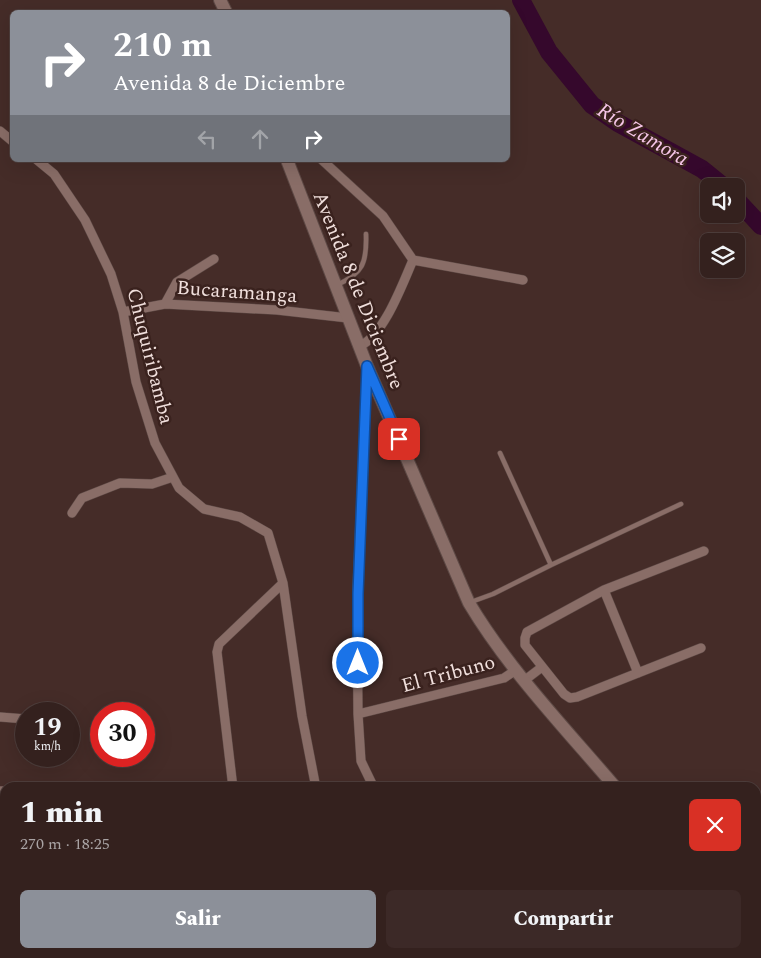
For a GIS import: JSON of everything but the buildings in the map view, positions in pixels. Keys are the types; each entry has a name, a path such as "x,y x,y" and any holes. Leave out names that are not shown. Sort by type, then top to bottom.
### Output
{"main road":[{"name":"Avenida 8 de Diciembre","path":"288,162 367,366 469,603 516,670 611,782"}],"street":[{"path":"0,131 10,139"},
{"name":"Chuquiribamba","path":"39,162 54,174 85,220 111,274 123,312 138,391 155,443 179,488 204,509 240,517 268,533 283,582 302,716 315,782"},
{"path":"324,162 383,216 413,260 523,280"},
{"path":"166,304 177,282 214,259"},
{"path":"360,346 369,342 380,330 413,260"},
{"name":"Bucaramanga","path":"123,312 166,304 277,310 348,318"},
{"path":"367,366 358,594 358,714 361,761 371,782"},
{"path":"72,513 82,498 120,483 152,484 173,477"},
{"path":"701,648 577,697 570,698 564,694 525,645 525,638 527,632 604,590 704,551"},
{"path":"232,782 217,652 219,644 283,582"},
{"path":"604,590 638,673"},
{"path":"525,680 542,667"},
{"name":"El Tribuno","path":"358,714 504,678 516,670"},
{"path":"0,717 15,718"}],"lane":[{"path":"336,286 358,273 367,248 366,234"},
{"path":"500,453 550,565"},
{"path":"469,603 493,594 550,565 682,504"}],"waterway":[{"name":"Río Zamora","path":"521,0 549,52 592,105 618,123 702,169 713,178"},
{"name":"Río Zamora","path":"745,209 761,226"}],"route":[{"path":"358,663 358,594 367,366 399,439"}]}
